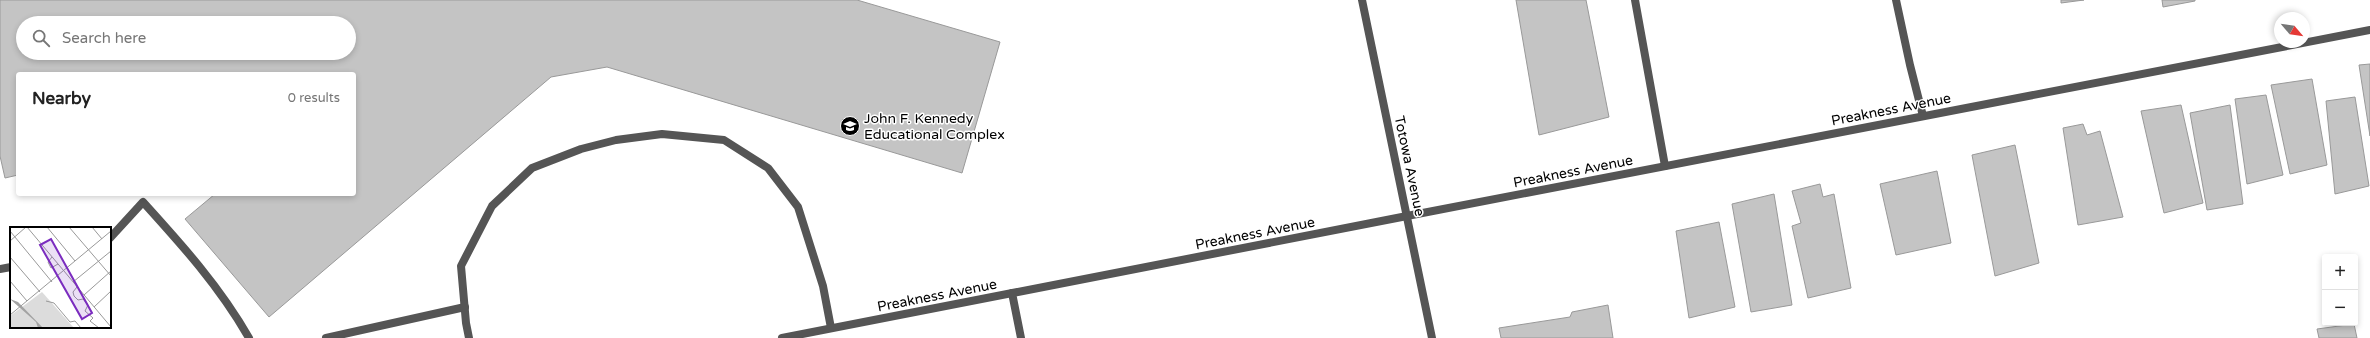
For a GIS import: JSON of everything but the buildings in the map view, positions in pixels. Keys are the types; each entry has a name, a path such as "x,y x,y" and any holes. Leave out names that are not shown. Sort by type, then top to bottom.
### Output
{"street":[{"name":"Totowa Avenue","path":"1362,0 1432,338"},
{"path":"1635,0 1665,166"},
{"path":"1896,0 1923,116"},
{"name":"Preakness Avenue","path":"782,338 2370,30"},
{"path":"469,338 461,266 492,206 532,168 581,149 616,140 662,134 724,140 768,168 798,207 823,286 831,328"},
{"path":"111,237 143,202 193,258 232,308 249,338"},
{"path":"0,269 10,267"},
{"path":"1012,293 1020,338"},
{"path":"326,338 465,307"}],"place":[{"name":"John F. Kennedy Educational Complex","path":"850,126"}]}
